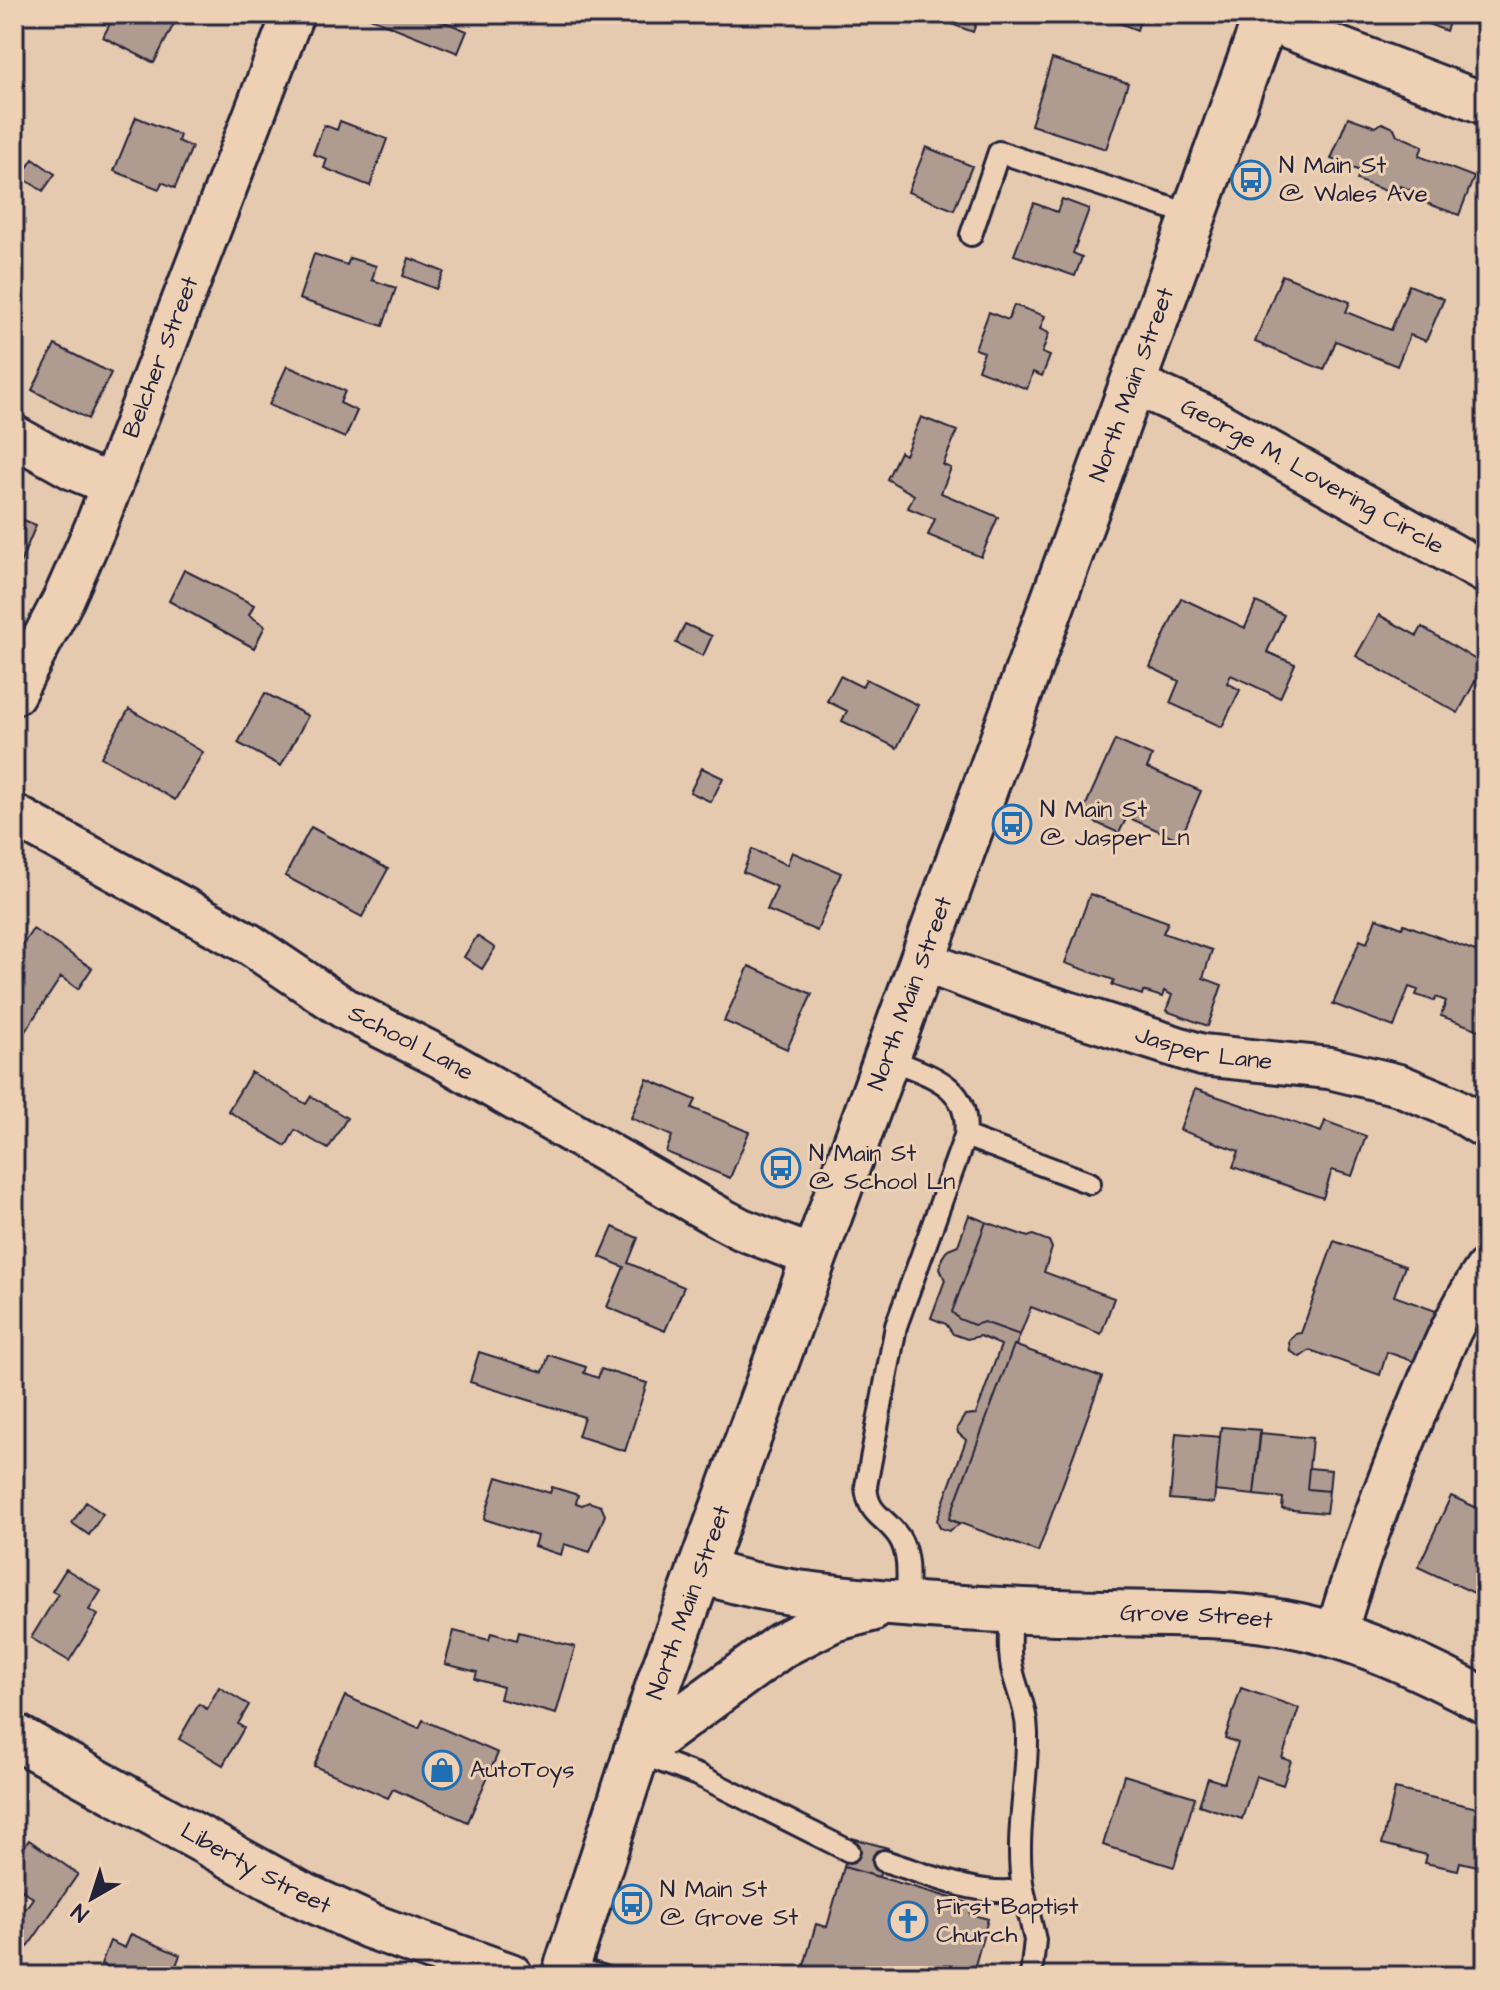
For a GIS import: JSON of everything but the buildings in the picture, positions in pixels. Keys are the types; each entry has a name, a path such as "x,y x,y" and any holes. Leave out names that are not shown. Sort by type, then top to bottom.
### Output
{"main road":[{"name":"North Main Street","path":"578,1973 636,1752 700,1570 1135,384 1266,17"},
{"name":"Grove Street","path":"700,1570 766,1589 899,1604 1011,1611 1224,1616 1278,1622 1336,1635 1414,1664 1486,1701"},
{"name":"Grove Street","path":"636,1752 782,1645 833,1619 899,1604"},
{"name":"Liberty Street","path":"14,1736 298,1893 370,1926 510,1976"}],"street":[{"name":"Belcher Street","path":"14,694 64,598 112,485 293,14"},
{"path":"1266,17 1486,104"},
{"name":"George M. Lovering Circle","path":"1135,384 1210,418 1486,573"},
{"path":"14,436 73,469 112,485"},
{"name":"School Lane","path":"14,815 249,944 347,1010 442,1058 741,1229 814,1257"},
{"name":"Jasper Lane","path":"922,961 1005,992 1202,1055 1329,1068 1399,1085 1452,1107 1486,1128"},
{"path":"1336,1635 1351,1583 1391,1474 1450,1329 1486,1269"}],"lane":[{"path":"971,235 999,152 1195,216"},
{"path":"887,1058 946,1084 964,1107 967,1121 965,1136 896,1326 866,1486 869,1505 900,1538 906,1552 899,1604"},
{"path":"965,1136 1090,1183"},
{"path":"1011,1611 1010,1654 1022,1699 1027,1736 1020,1854 1023,1889 1035,1940 1031,1976"},
{"path":"636,1752 700,1776 849,1851"},
{"path":"884,1861 979,1889 1010,1892 1023,1889"}],"place":[{"name":"N Main St @ Wales Ave","path":"1251,180"},
{"name":"N Main St @ Jasper Ln","path":"1012,824"},
{"name":"N Main St @ School Ln","path":"781,1168"},
{"name":"AutoToys","path":"442,1770"},
{"name":"N Main St @ Grove St","path":"632,1904"},
{"name":"First Baptist Church","path":"908,1921"}]}
